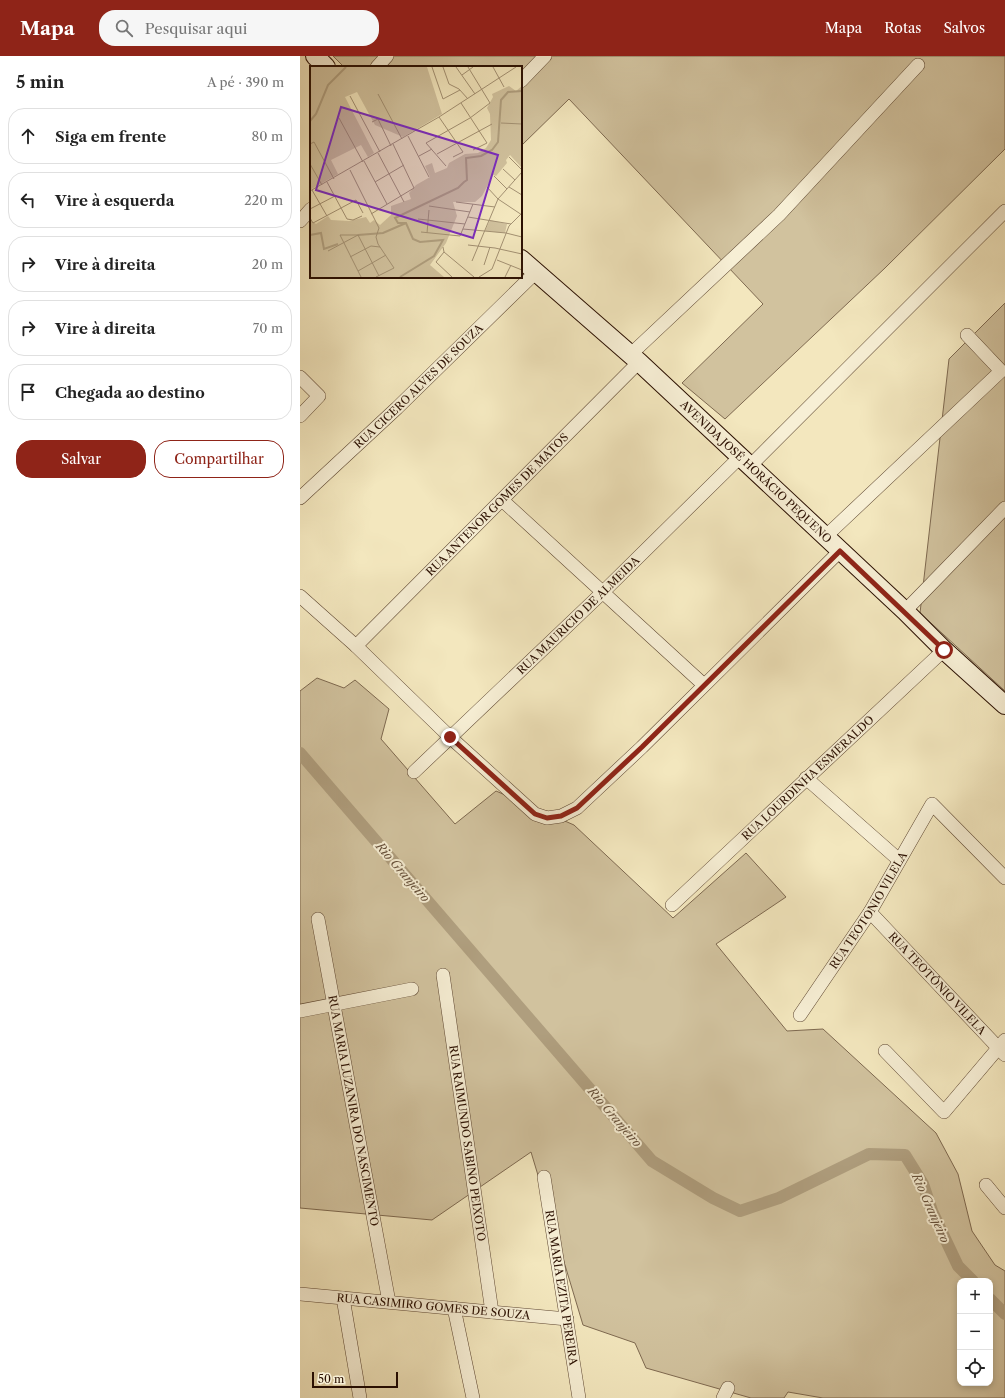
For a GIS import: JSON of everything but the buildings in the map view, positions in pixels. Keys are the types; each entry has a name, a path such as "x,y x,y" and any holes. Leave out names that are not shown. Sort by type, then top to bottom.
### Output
{"street":[{"path":"316,56 325,66"},
{"path":"378,66 387,56"},
{"path":"522,80 545,56"},
{"name":"RUA ANTENOR GOMES DE MATOS","path":"356,646 502,500 634,358 779,215 918,65"},
{"name":"RUA MAURICIO DE ALMEIDA","path":"414,772 603,592 745,461 1005,212"},
{"name":"AVENIDA JOSÉ HORÁCIO PEQUENO","path":"522,260 535,273 634,358 905,611 944,650 1005,705"},
{"name":"RUA CICERO ALVES DE SOUZA","path":"300,498 397,408 535,273"},
{"path":"825,537 1001,371 967,335"},
{"path":"300,377 319,396 300,416"},
{"path":"502,500 704,685"},
{"path":"905,611 1005,508"},
{"path":"300,596 356,646 450,737 535,814 547,818 561,816 577,808 642,747 840,551"},
{"name":"RUA LOURDINHA ESMERALDO","path":"672,905 944,650"},
{"path":"806,778 899,860"},
{"name":"RUA TEOTONIO VILELA","path":"800,1015 870,912 932,804 1005,878"},
{"name":"RUA TEOTÔNIO VILELA","path":"870,912 1003,1048"},
{"name":"RUA MARIA LUZANIRA DO NASCIMENTO","path":"318,919 389,1302"},
{"name":"RUA RAIMUNDO SABINO PEIXOTO","path":"443,975 492,1312"},
{"path":"300,1011 412,989"},
{"path":"885,1051 944,1112 1003,1048"},
{"name":"RUA MARIA EZITA PEREIRA","path":"544,1177 579,1398"},
{"path":"986,1185 1005,1208"},
{"name":"RUA CASIMIRO GOMES DE SOUZA","path":"300,1294 567,1319"},
{"path":"343,1298 360,1398"},
{"path":"454,1308 473,1398"}],"shaded area":[{"path":"333,56 1005,56 1005,149 885,268 725,419 682,383 763,304 569,99 522,145 522,66 343,66"},
{"path":"1005,303 1005,691 920,613 949,359"},
{"path":"317,678 344,688 355,680 389,709 381,739 455,824 496,791 574,825 673,918 746,853 786,897 716,944 787,1031 823,1029 936,1133 958,1174 972,1231 995,1265 1005,1271 1005,1398 823,1398 788,1392 784,1398 751,1398 646,1368 635,1343 583,1325 531,1152 432,1220 300,1208 300,691"}],"waterway":[{"name":"Rio Granjeiro","path":"300,753 652,1161 713,1198 740,1211 779,1198 869,1154 905,1155 923,1184 932,1211 958,1266 970,1278"},
{"name":"Rio Granjeiro","path":"993,1302 1005,1314"}],"route":[{"path":"450,737 535,814 547,818 561,816 577,808 642,747 840,551 905,611 944,650"}]}
